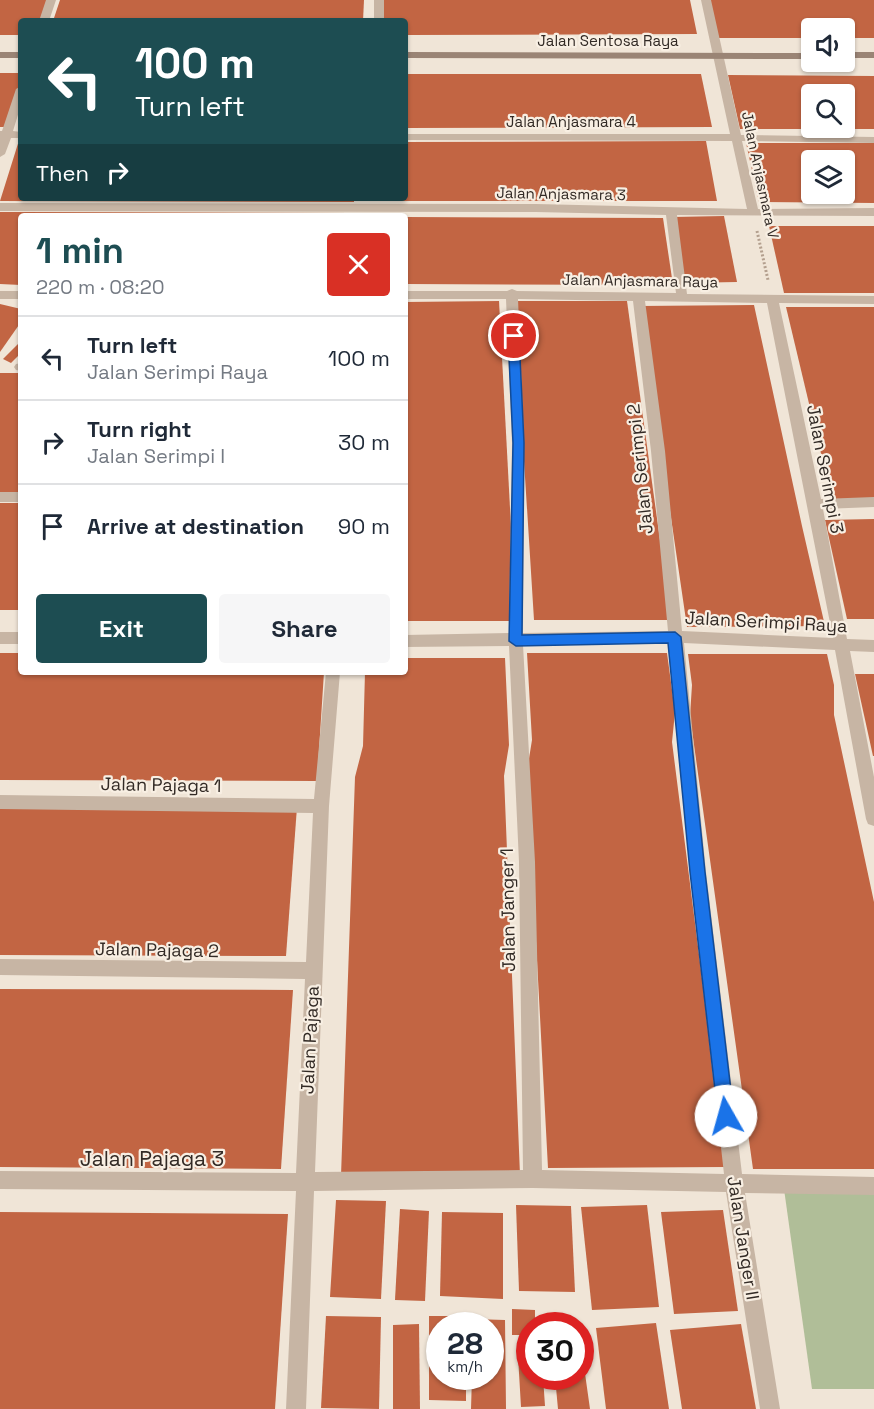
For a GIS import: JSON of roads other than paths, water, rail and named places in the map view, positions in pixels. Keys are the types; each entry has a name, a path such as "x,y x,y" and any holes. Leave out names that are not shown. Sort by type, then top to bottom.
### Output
{"main road":[{"path":"0,55 18,55"},
{"name":"Jalan Sentosa Raya","path":"408,55 801,56"},
{"path":"855,55 874,55"}],"street":[{"path":"45,18 51,0"},
{"path":"379,18 380,0"},
{"name":"Jalan Anjasmara V","path":"706,0 753,213"},
{"path":"0,154 3,134 18,96"},
{"path":"3,134 18,135"},
{"name":"Jalan Anjasmara 4","path":"408,137 874,140"},
{"name":"Jalan Anjasmara 3","path":"0,207 368,207 753,213 874,212"},
{"path":"671,211 682,297"},
{"name":"Jalan Anjasmara Raya","path":"408,295 512,293 639,298 874,300"},
{"name":"Jalan Janger 1","path":"512,293 518,443 516,641 527,862 533,1179"},
{"path":"0,295 18,295"},
{"name":"Jalan Serimpi 2","path":"639,298 658,451 675,637"},
{"name":"Jalan Serimpi 3","path":"772,299 815,504 873,812"},
{"path":"0,497 18,497"},
{"path":"815,504 874,502"},
{"name":"Jalan Serimpi Raya","path":"408,641 675,637 874,646"},
{"name":"Jalan Janger II","path":"675,637 698,872 734,1183 770,1409"},
{"path":"0,638 18,638"},
{"name":"Jalan Pajaga","path":"296,1409 321,806 333,675"},
{"name":"Jalan Pajaga 1","path":"0,802 321,806"},
{"name":"Jalan Pajaga 2","path":"0,967 313,971"},
{"name":"Jalan Pajaga 3","path":"0,1180 304,1182 533,1179 874,1186"}]}
